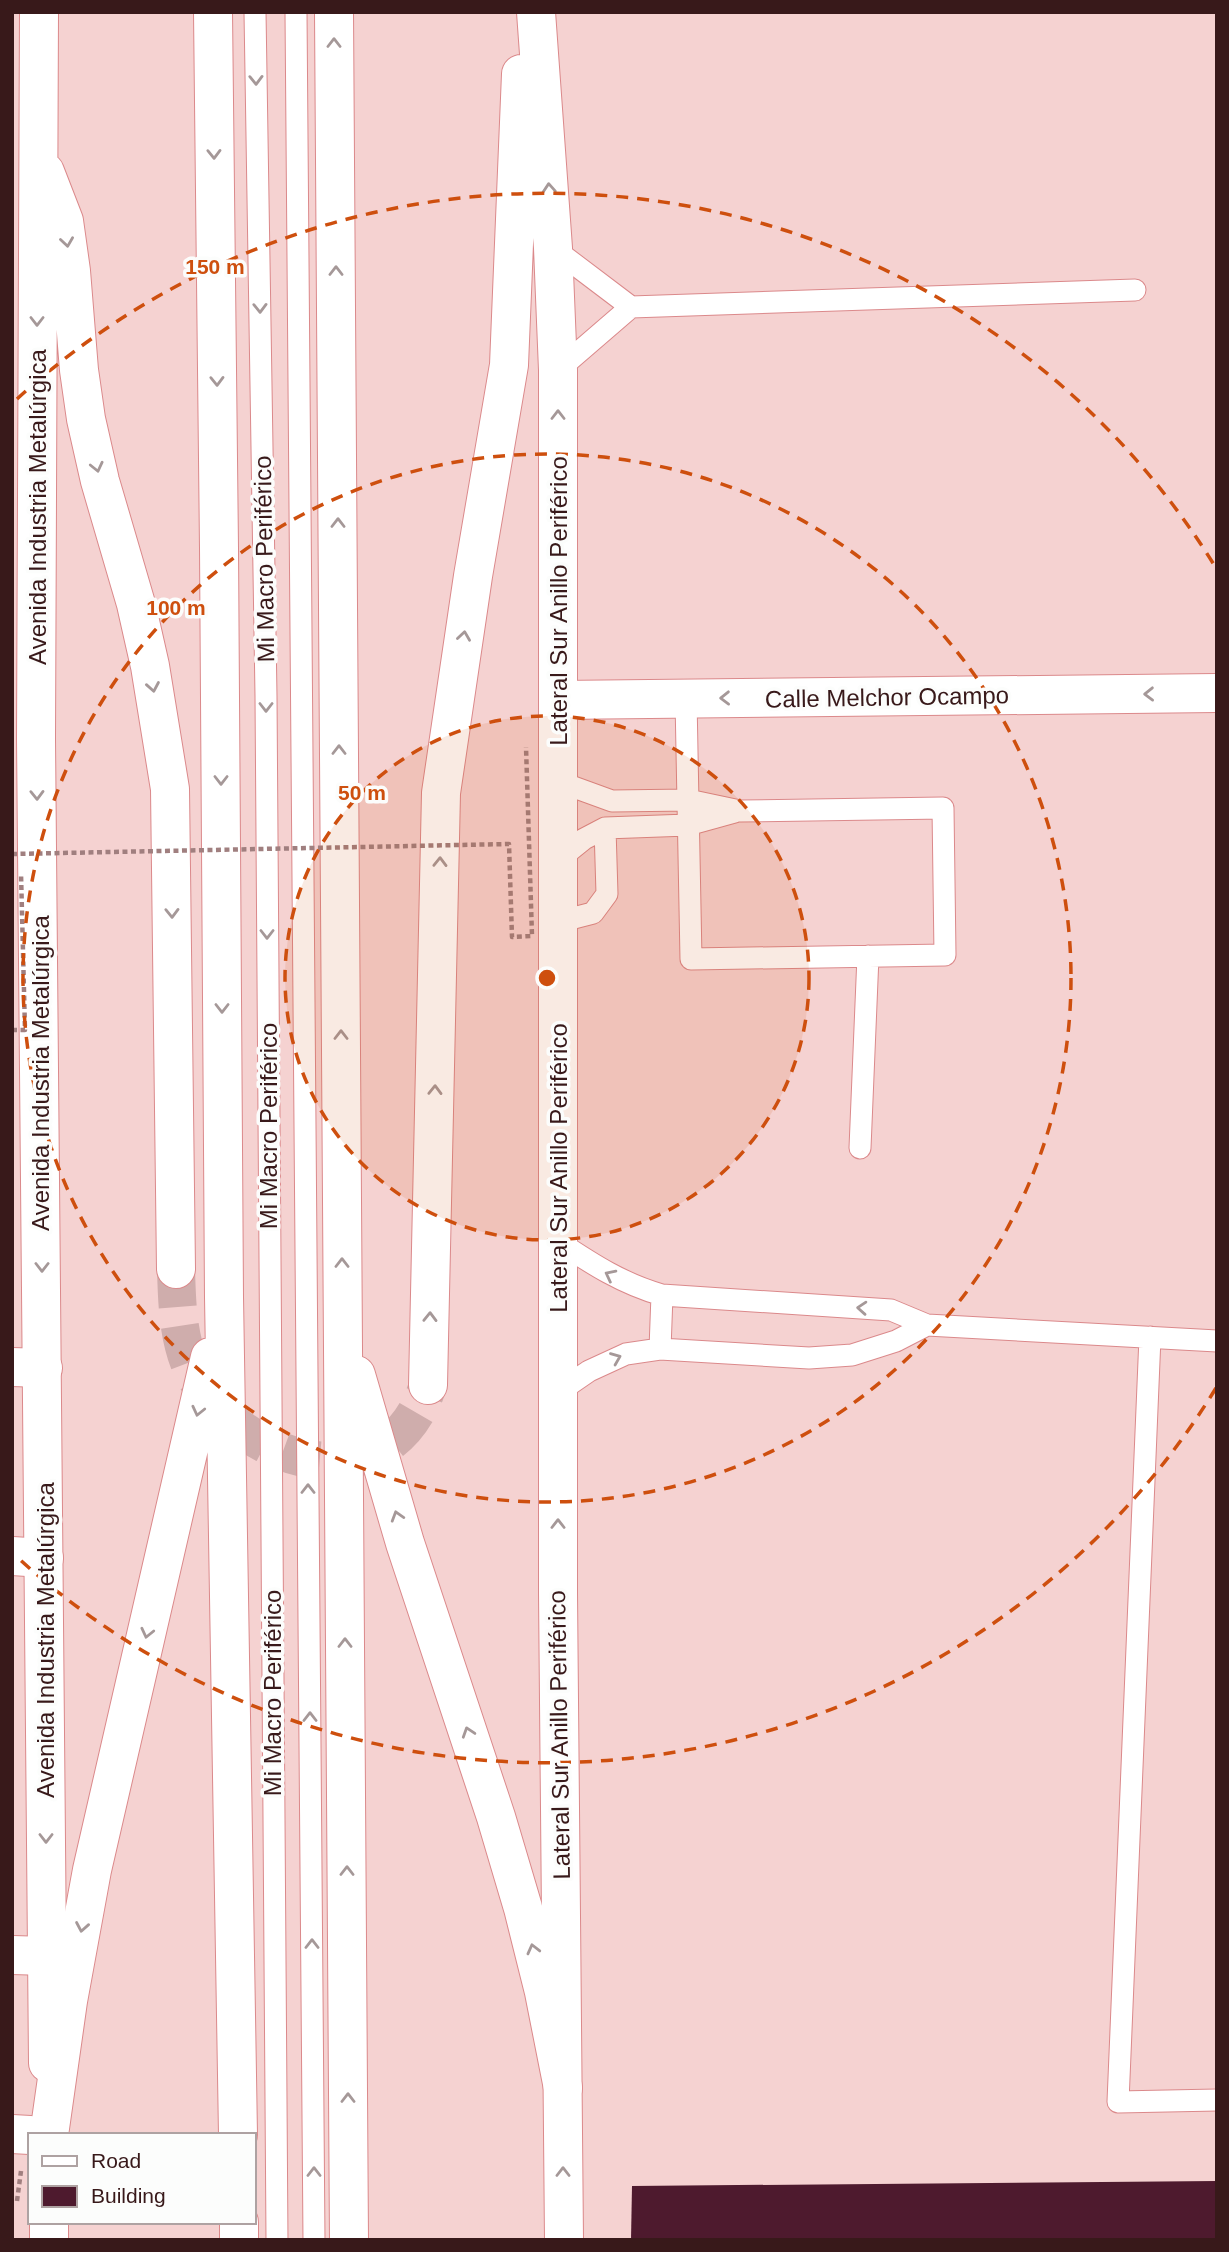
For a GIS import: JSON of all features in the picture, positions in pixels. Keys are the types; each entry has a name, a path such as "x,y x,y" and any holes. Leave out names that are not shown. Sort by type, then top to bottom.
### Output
{"main road":[{"name":"Avenida Industria Metalúrgica","path":"39,12 24,155 24,739 30,1956 49,2133"},
{"path":"334,12 349,2240"},
{"path":"428,1385 441,793 473,576 509,365 519,83 535,12"},
{"name":"Lateral Sur Anillo Periférico","path":"535,12 554,248 558,370 557,1393 564,2240"},
{"path":"211,20 220,562 224,1297 238,2133"},
{"path":"24,155 52,187 64,221 86,419 100,481 138,616 152,678 170,789 176,1269"},
{"name":"Calle Melchor Ocampo","path":"558,700 1217,693"},
{"path":"49,2133 68,2001 92,1870 224,1297"},
{"path":"343,1331 398,1520 516,1882 544,1992 563,2088"}],"lane":[{"name":"Mi Macro Periférico","path":"255,12 266,696 277,2240"},
{"name":"Mi Macro Periférico","path":"296,12 314,2240"},
{"path":"554,248 631,307"},
{"path":"558,370 631,307 1135,290"},
{"path":"558,781 612,801 688,800 740,811 943,808 945,955 691,959 688,825 688,800 687,699"},
{"path":"558,860 584,839 605,828 688,825 740,811"},
{"path":"558,922 593,913 607,894 605,828"},
{"path":"860,1148 868,956"},
{"path":"559,1242 604,1272 637,1288 662,1295 891,1310 927,1325 1217,1341"},
{"path":"660,1349 662,1295"},
{"path":"557,1393 604,1363 626,1354 660,1349 809,1358 852,1355 895,1341 927,1325"},
{"path":"1150,1338 1118,2102 1217,2100"}],"path":[{"path":"12,854 509,844 512,937 532,936 526,747"},
{"path":"12,1030 25,1030 21,873"}],"building":[{"path":"1217,2181 1217,2240 631,2240 632,2186"}],"tunnel":[{"path":"176,1269 182,1336 194,1374 216,1406 245,1432 279,1450 314,1460 350,1459 382,1447 409,1423 428,1385"}]}
